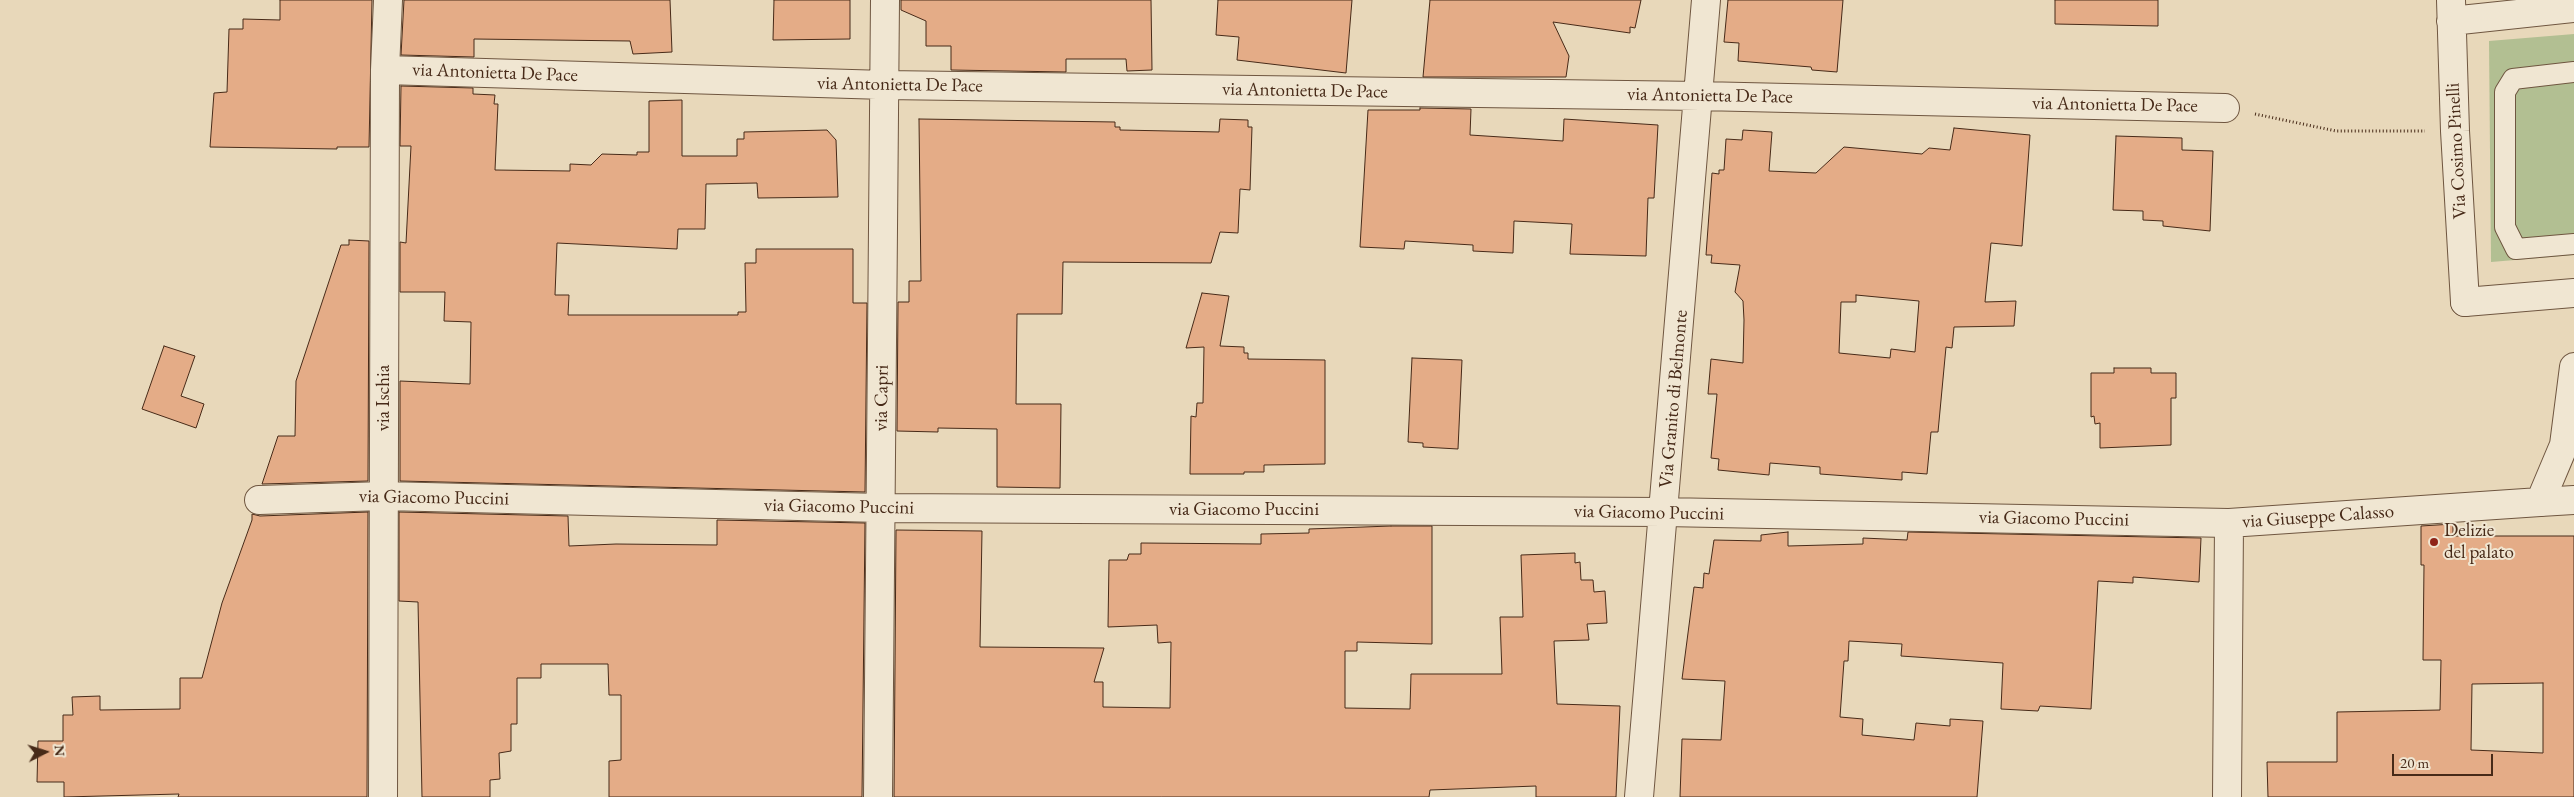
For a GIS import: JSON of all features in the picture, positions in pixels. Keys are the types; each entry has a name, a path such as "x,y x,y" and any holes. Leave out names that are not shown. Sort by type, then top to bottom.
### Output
{"street":[{"name":"via Ischia","path":"383,797 385,70 388,0"},
{"name":"via Capri","path":"878,797 885,0"},
{"name":"Via Granito di Belmonte","path":"1639,797 1700,96 1706,0"},
{"path":"2451,10 2574,8"},
{"name":"Via Cosimo Pinelli","path":"2451,10 2455,131 2465,302 2574,294"},
{"name":"via Antonietta De Pace","path":"385,70 885,85 1700,96 2225,108"},
{"path":"2540,502 2564,446 2574,367"},
{"name":"via Giacomo Puccini","path":"259,500 384,496 881,508 1664,512 2229,523"},
{"name":"via Giuseppe Calasso","path":"2227,797 2229,523 2574,500"}],"lane":[{"path":"2574,72 2512,78 2505,92 2505,227 2516,249 2574,244"}],"path":[{"path":"2225,108 2336,131 2455,131"}],"green space":[{"path":"2574,34 2574,255 2491,262 2489,41"}],"building":[{"path":"280,0 372,0 369,147 337,147 337,149 210,147 214,93 227,92 229,29 243,29 243,19 280,20"},
{"path":"404,0 670,0 672,52 633,54 630,41 474,39 474,57 401,55"},
{"path":"774,0 850,0 850,39 773,40"},
{"path":"901,0 1151,0 1152,70 1127,71 1126,59 1066,59 1066,72 951,70 951,46 926,46 926,21 901,10"},
{"path":"1218,0 1352,0 1346,73 1237,60 1239,37 1216,35"},
{"path":"1430,0 1641,0 1635,28 1630,27 1630,33 1553,22 1569,56 1566,77 1423,77"},
{"path":"1728,0 1843,0 1837,72 1812,70 1811,67 1738,61 1739,43 1724,42"},
{"path":"2055,0 2158,0 2158,26 2055,24"},
{"path":"401,86 473,88 473,94 495,95 494,104 498,104 495,170 570,171 570,164 591,165 602,154 637,155 637,152 649,152 649,101 682,100 682,156 737,156 737,139 744,139 744,132 827,130 836,140 838,197 758,198 757,183 706,184 705,229 678,229 677,249 557,243 555,295 569,295 568,315 738,315 738,312 746,312 745,263 756,263 756,249 853,249 853,303 867,303 865,492 400,481 400,381 470,384 471,322 444,321 445,292 400,292 400,242 406,243 411,146 400,146"},
{"path":"1420,108 1471,109 1470,135 1563,141 1564,119 1658,125 1654,198 1648,198 1646,256 1570,254 1572,224 1514,221 1513,253 1473,251 1473,245 1405,241 1404,249 1360,247 1368,110 1420,110"},
{"path":"919,119 1115,122 1115,127 1120,127 1120,130 1219,132 1220,119 1248,120 1248,127 1252,127 1250,190 1240,189 1238,233 1220,232 1211,263 1063,262 1062,314 1017,314 1016,404 1061,404 1060,488 997,487 997,429 938,428 938,432 897,431 898,302 909,302 909,281 921,281"},
{"path":"1954,128 2030,135 2022,246 1991,243 1985,302 2016,301 2014,326 1954,327 1952,348 1946,347 1938,432 1931,432 1927,474 1902,472 1902,480 1820,474 1820,467 1770,463 1769,475 1718,470 1719,459 1711,458 1717,394 1708,394 1711,359 1743,363 1743,301 1735,292 1740,265 1711,263 1712,255 1706,255 1712,173 1719,174 1719,170 1724,170 1726,139 1742,140 1743,130 1772,132 1769,171 1816,173 1844,147 1922,154 1929,148 1950,150","holes":["1856,295 1919,301 1915,352 1891,349 1890,358 1839,353 1841,302 1856,302"]},
{"path":"2116,136 2182,138 2182,150 2213,151 2210,231 2163,226 2163,221 2143,220 2143,211 2113,210"},
{"path":"349,240 369,241 368,481 262,484 278,436 295,436 296,381 341,245 349,245"},
{"path":"1202,293 1229,296 1220,346 1244,347 1244,353 1248,353 1248,359 1325,360 1325,464 1264,465 1264,472 1244,472 1244,474 1190,474 1191,416 1196,417 1197,403 1203,403 1204,347 1186,348"},
{"path":"164,346 195,356 181,396 204,404 196,428 142,409"},
{"path":"1412,358 1462,360 1458,449 1423,447 1423,443 1408,442"},
{"path":"2114,368 2151,368 2151,373 2176,373 2176,398 2171,398 2171,445 2100,448 2100,423 2095,424 2094,416 2091,417 2091,373 2114,373"},
{"path":"368,512 367,797 178,797 179,794 64,797 64,782 37,782 38,741 63,741 63,715 73,715 72,697 100,696 100,710 180,709 180,678 202,678 222,603 252,520 252,514 260,516"},
{"path":"399,512 568,516 569,546 616,544 717,545 717,520 865,523 862,797 609,797 609,761 621,760 621,695 609,695 608,664 541,664 541,678 517,678 517,724 511,724 511,751 499,753 500,779 490,780 490,797 422,797 418,602 399,601"},
{"path":"2453,524 2453,536 2574,536 2574,797 2268,797 2267,762 2337,762 2337,712 2440,710 2441,660 2423,660 2424,565 2421,565 2421,526","holes":["2543,683 2543,753 2471,750 2472,684"]},
{"path":"1432,526 1432,644 1357,642 1357,651 1345,651 1345,708 1410,709 1411,674 1502,674 1500,617 1523,617 1521,555 1575,553 1575,563 1580,562 1581,580 1593,580 1594,592 1605,591 1607,623 1587,624 1589,640 1554,641 1557,704 1620,706 1616,797 1536,797 1536,786 1430,790 1429,797 894,797 896,530 982,531 980,647 1104,648 1094,682 1103,682 1103,707 1170,708 1171,642 1158,643 1157,625 1108,627 1109,560 1127,560 1129,554 1141,554 1141,543 1261,544 1261,534 1309,533 1309,529"},
{"path":"1788,532 1788,546 1863,544 1863,538 1907,540 1908,532 2201,538 2199,582 2133,577 2133,583 2098,581 2091,709 2040,706 2038,711 2001,709 2003,663 1901,656 1902,644 1849,641 1848,661 1844,661 1840,717 1863,719 1862,735 1914,740 1916,723 1950,726 1950,719 1983,721 1977,797 1680,797 1682,739 1721,740 1725,681 1682,679 1694,587 1703,588 1704,573 1709,574 1714,540 1761,541 1761,535"}],"place":[{"name":"Delizie del palato","path":"2434,542"}]}
